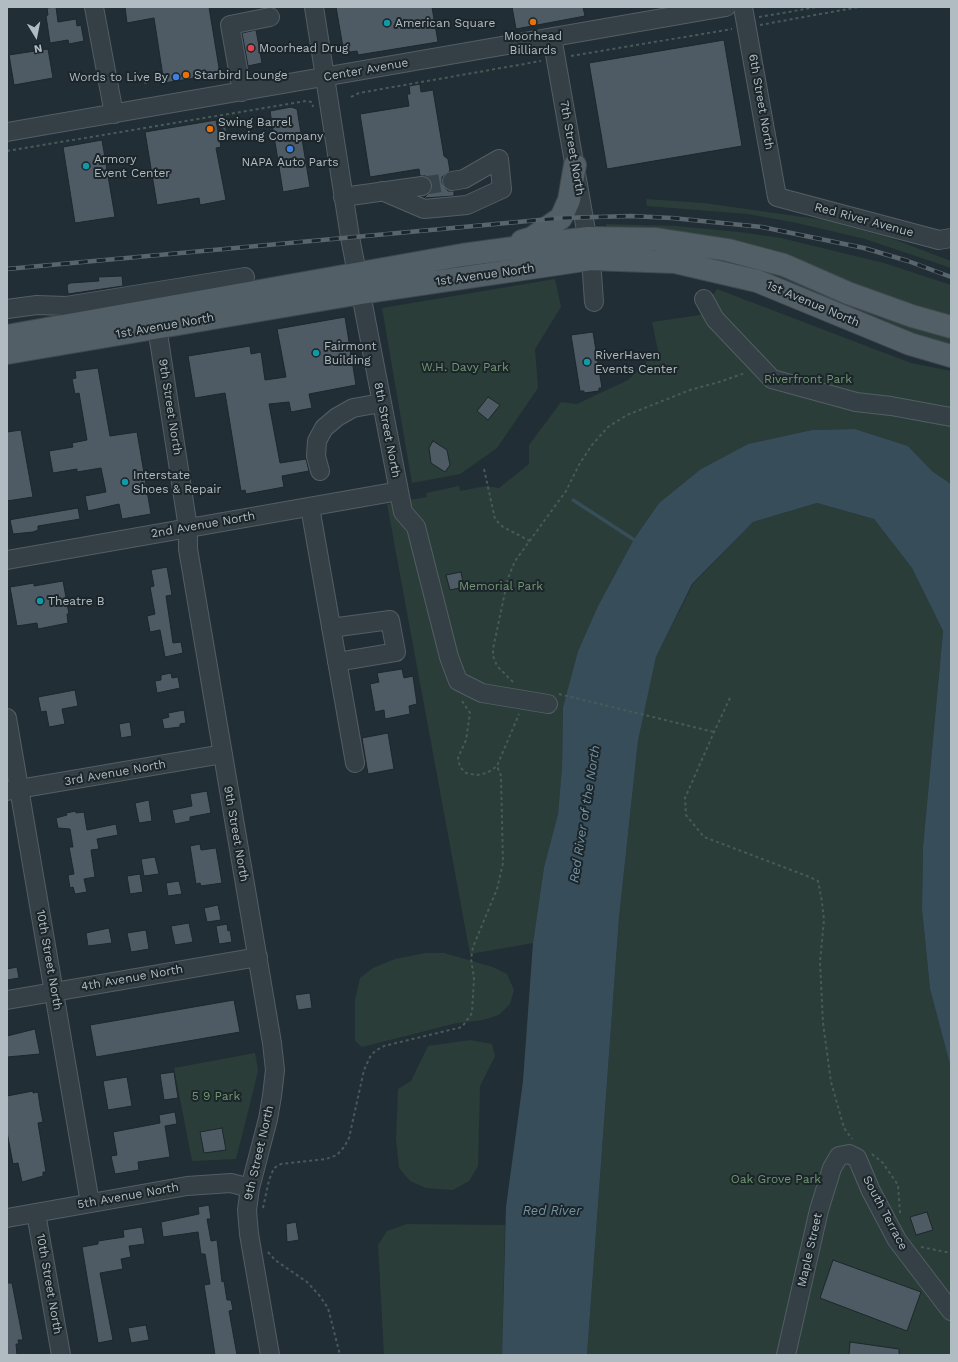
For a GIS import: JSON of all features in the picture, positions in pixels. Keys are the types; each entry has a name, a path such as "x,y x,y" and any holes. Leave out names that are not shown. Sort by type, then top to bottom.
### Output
{"main road":[{"path":"462,256 532,238 561,218 569,200 575,165"},
{"name":"1st Avenue North","path":"7,353 156,319 359,284 656,239 728,250 784,265 848,293 912,316 951,327"},
{"name":"1st Avenue North","path":"359,284 462,256 590,249 675,262 757,281 910,344 951,356"},
{"name":"1st Avenue North","path":"7,336 156,319"}],"street":[{"path":"94,7 114,114"},
{"name":"8th Street North","path":"314,7 343,197 403,512 416,527 449,657 458,681"},
{"name":"Center Avenue","path":"7,132 325,78 726,7"},
{"name":"6th Street North","path":"744,7 777,197"},
{"path":"242,92 230,25 270,17"},
{"name":"7th Street North","path":"552,37 590,249 594,302"},
{"path":"382,191 424,209 467,205 502,189 499,159 464,179 452,181"},
{"path":"343,197 422,186"},
{"name":"Red River Avenue","path":"777,197 939,240 951,238"},
{"path":"7,309 37,305 66,306 245,278"},
{"path":"704,299 714,319 772,379 848,400 951,418"},
{"name":"9th Street North","path":"156,319 188,528 188,549 272,1040 275,1070 268,1119 250,1188 247,1210 249,1234 270,1355"},
{"path":"320,471 316,456 317,441 324,428 337,416 353,408 381,402"},
{"name":"2nd Avenue North","path":"7,560 399,492"},
{"path":"310,507 355,762"},
{"path":"331,628 390,620 396,652 337,662"},
{"path":"458,681 482,693 524,700 550,699"},
{"name":"10th Street North","path":"7,718 13,790 54,992 90,1203"},
{"name":"3rd Avenue North","path":"13,790 223,754"},
{"name":"4th Avenue North","path":"7,1000 258,956"},
{"name":"South Terrace","path":"851,1147 871,1191 897,1240 951,1311"},
{"name":"Maple Street","path":"786,1355 810,1250 832,1168 839,1156 851,1147"},
{"name":"5th Avenue North","path":"7,1218 208,1183 231,1183 250,1188"},
{"name":"10th Street North","path":"36,1212 61,1355"}],"path":[{"path":"352,97 359,93 556,58 859,7"},
{"path":"145,81 146,87"},
{"path":"7,151 306,101 312,102"},
{"path":"219,137 223,136 222,127 226,123"},
{"path":"224,126 226,138 228,138"},
{"path":"514,684 497,666 493,656 493,649 508,578 515,561 566,491 580,463 592,445 608,427 627,415 690,390 760,367"},
{"path":"484,469 495,519 503,527 530,541"},
{"path":"458,681 461,700 468,707 470,713 466,740 458,758 460,767 466,773 477,775 487,773 497,766 516,724 524,700"},
{"path":"730,698 685,798 686,815 704,837 818,881 824,920 820,962 825,1036 832,1082 844,1128 851,1147"},
{"path":"550,699 656,716 714,732"},
{"path":"262,1214 269,1180 274,1168 281,1164 326,1159 337,1155 344,1147 349,1138 364,1070 370,1057 375,1051 384,1046 462,1027 472,1013 474,978 471,959 472,953 497,889 503,863 501,776 497,766"},
{"path":"871,1153 883,1163 898,1185 901,1216"},
{"path":"917,1244 921,1247 951,1253"},
{"path":"266,1250 275,1260 307,1282 319,1295 328,1308 340,1355"}],"green space":[{"path":"646,199 704,203 824,220 891,238 951,261 951,268 865,239 797,223 748,214 647,206"},
{"path":"606,224 677,226 739,232 781,238 884,263 951,285 951,323 684,232 641,228 606,228"},
{"path":"742,262 781,275 923,331 951,339 951,348 740,270"},
{"name":"W.H. Davy Park","path":"555,279 561,307 535,349 538,388 497,448 460,474 412,483 382,308"},
{"name":"Memorial Park","path":"717,289 911,363 951,371 951,484 932,471 908,446 855,429 812,430 748,444 701,469 659,503 634,539 598,606 578,651 563,707 562,767 558,814 544,867 533,943 470,954 387,504 427,497 426,493 459,486 460,491 486,486 499,488 529,464 529,445 561,402 577,404 628,380 658,351 652,322 700,315"},
{"name":"Oak Grove Park","path":"817,503 874,519 912,568 943,631 923,847 922,909 930,989 951,1068 951,1355 587,1355 619,918 638,741 656,657 693,584 753,522"},
{"path":"425,953 444,953 493,967 507,974 514,990 510,1004 499,1015 483,1020 457,1023 362,1047 355,1041 355,1000 360,978 373,968 395,959"},
{"path":"470,1040 492,1044 495,1056 480,1086 478,1166 469,1181 453,1190 426,1188 410,1181 399,1168 396,1139 398,1089 411,1081 428,1046"},
{"name":"5 9 Park","path":"255,1053 258,1070 236,1159 192,1161 174,1068"},
{"path":"407,1224 505,1225 502,1355 384,1355 378,1245 387,1231"}],"water":[{"name":"Red River","path":"855,429 908,446 932,471 951,484 951,1068 930,989 922,909 923,847 943,631 912,568 874,519 817,503 753,522 692,584 656,657 638,741 619,918 587,1355 502,1355 506,1207 523,1081 533,943 544,867 558,814 562,767 563,707 578,651 598,606 634,539 659,503 701,469 748,444 812,430"}],"building":[{"path":"56,7 58,22 76,19 77,26 81,25 84,41 69,44 68,40 50,43 46,16 48,15 47,8"},
{"path":"125,7 209,7 220,74 164,83 154,18 127,23"},
{"name":"American Square","path":"336,7 432,7 438,42 358,55 357,51 344,53"},
{"name":"Moorhead Billiards","path":"512,7 583,7 585,16 516,29"},
{"name":"Moorhead Drug","path":"256,30 262,63 248,66 242,33"},
{"path":"724,40 742,146 607,169 589,63"},
{"path":"48,49 53,78 14,85 9,55"},
{"path":"420,84 421,92 433,90 444,156 448,159 450,171 442,177 442,183 448,191 454,191 454,196 424,198 432,190 432,184 426,176 420,176 419,169 370,177 360,114 409,106 407,94 410,94 409,86"},
{"name":"NAPA Auto Parts","path":"291,107 297,109 310,187 283,192 270,111"},
{"path":"216,120 221,147 216,148 226,200 200,205 199,198 157,205 145,132"},
{"name":"Armory Event Center","path":"102,140 115,217 75,223 63,147"},
{"path":"122,276 123,286 68,294 67,285 70,283 99,281 98,277"},
{"path":"345,317 356,385 309,394 312,408 291,412 289,402 269,404 280,463 306,459 309,471 282,476 284,487 246,494 245,490 241,491 225,393 195,398 188,356 250,346 251,354 261,352 265,380 286,377 277,329"},
{"name":"RiverHaven Events Center","path":"593,332 602,388 599,388 599,391 584,393 584,391 580,391 571,335"},
{"path":"98,368 110,436 137,432 151,514 122,519 119,504 88,511 85,496 106,492 101,468 77,472 77,469 53,473 49,451 73,447 72,443 87,440 79,393 75,394 72,379 76,378 75,371"},
{"path":"488,397 500,405 488,420 477,411"},
{"path":"21,430 33,497 7,501 7,432"},
{"path":"433,441 447,450 450,465 445,472 431,463 429,448"},
{"path":"78,508 80,519 38,526 38,530 33,532 13,534 10,520"},
{"path":"167,567 172,595 166,596 173,643 181,642 183,653 165,657 160,630 150,632 147,616 155,614 150,587 154,586 151,570"},
{"path":"461,572 464,587 450,590 446,575"},
{"name":"Theatre B","path":"63,581 69,614 67,614 68,623 38,629 37,623 17,626 10,587 34,583 34,586"},
{"path":"402,669 404,678 413,676 417,704 409,706 410,714 385,719 384,710 375,712 370,684 379,682 377,673"},
{"path":"171,673 172,678 178,677 180,688 157,693 155,681 161,680 161,675"},
{"path":"75,690 78,706 62,709 65,724 49,727 46,711 41,712 38,697"},
{"path":"184,710 186,723 180,724 180,727 164,729 162,719 169,717 168,713"},
{"path":"130,722 132,736 121,738 119,724"},
{"path":"388,733 394,769 368,774 362,738"},
{"path":"207,791 211,813 190,817 190,821 175,824 172,810 192,806 190,794"},
{"path":"149,800 152,821 139,823 135,803"},
{"path":"76,811 76,813 84,812 87,830 116,824 118,835 97,839 99,849 91,850 95,877 84,879 87,892 75,894 73,887 70,888 68,875 74,874 69,847 73,847 70,829 58,828 56,818 67,815 66,813"},
{"path":"200,844 201,850 216,848 222,883 201,886 200,883 196,884 190,846"},
{"path":"155,857 159,874 144,876 141,859"},
{"path":"140,874 143,892 130,894 127,876"},
{"path":"179,881 182,894 168,896 166,883"},
{"path":"218,905 221,920 207,922 204,908"},
{"path":"189,923 193,942 175,945 171,926"},
{"path":"227,924 228,931 230,930 232,942 219,944 216,926"},
{"path":"109,928 112,943 88,946 86,933"},
{"path":"146,930 149,949 131,952 127,933"},
{"path":"17,967 19,978 7,980 7,969"},
{"path":"310,993 312,1008 298,1010 295,995"},
{"path":"234,1000 240,1032 96,1057 90,1025"},
{"path":"35,1029 40,1054 7,1057 7,1036"},
{"path":"174,1072 178,1098 164,1100 160,1074"},
{"path":"127,1077 132,1106 108,1110 103,1081"},
{"path":"33,1091 33,1093 38,1092 43,1122 38,1123 46,1172 43,1172 43,1176 22,1182 18,1163 13,1164 7,1132 7,1096"},
{"path":"175,1112 177,1124 165,1126 170,1157 138,1162 139,1170 115,1174 111,1156 117,1155 113,1132 160,1123 159,1115"},
{"path":"222,1128 226,1150 204,1153 200,1132"},
{"path":"209,1205 211,1219 207,1219 211,1241 217,1240 222,1282 224,1281 227,1300 231,1300 233,1310 229,1311 237,1355 215,1355 204,1285 210,1284 205,1254 201,1254 198,1232 163,1237 161,1222 199,1214 198,1207"},
{"path":"927,1212 933,1230 916,1235 910,1217"},
{"path":"296,1222 299,1240 287,1242 286,1224"},
{"path":"142,1227 145,1244 129,1246 131,1257 121,1259 123,1269 100,1273 113,1340 98,1343 82,1247 98,1244 98,1241 124,1237 123,1230"},
{"path":"833,1260 921,1292 907,1331 820,1298"},
{"path":"7,1283 12,1283 23,1340 18,1340 19,1344 16,1344 17,1355 7,1355"},
{"path":"146,1325 149,1340 131,1343 128,1328"},
{"path":"850,1342 899,1349 899,1355 849,1355"}],"waterway":[{"path":"573,500 636,541"}],"tunnel":[{"path":"422,186 452,181"}],"railway":[{"path":"7,269 561,218 631,216 672,218 762,227 864,248 908,261 951,277"}],"place":[{"name":"Moorhead Billiards","path":"533,22"},
{"name":"American Square","path":"387,23"},
{"name":"Moorhead Drug","path":"251,48"},
{"name":"Starbird Lounge","path":"186,75"},
{"name":"Words to Live By","path":"176,77"},
{"name":"Swing Barrel Brewing Company","path":"210,129"},
{"name":"NAPA Auto Parts","path":"290,149"},
{"name":"Armory Event Center","path":"86,166"},
{"name":"Fairmont Building","path":"316,353"},
{"name":"RiverHaven Events Center","path":"587,362"},
{"name":"Interstate Shoes & Repair","path":"125,482"},
{"name":"Theatre B","path":"40,601"}],"park label":[{"name":"Riverfront Park","path":"808,379"}],"water label":[{"name":"Red River of the North","path":"585,814"}]}
